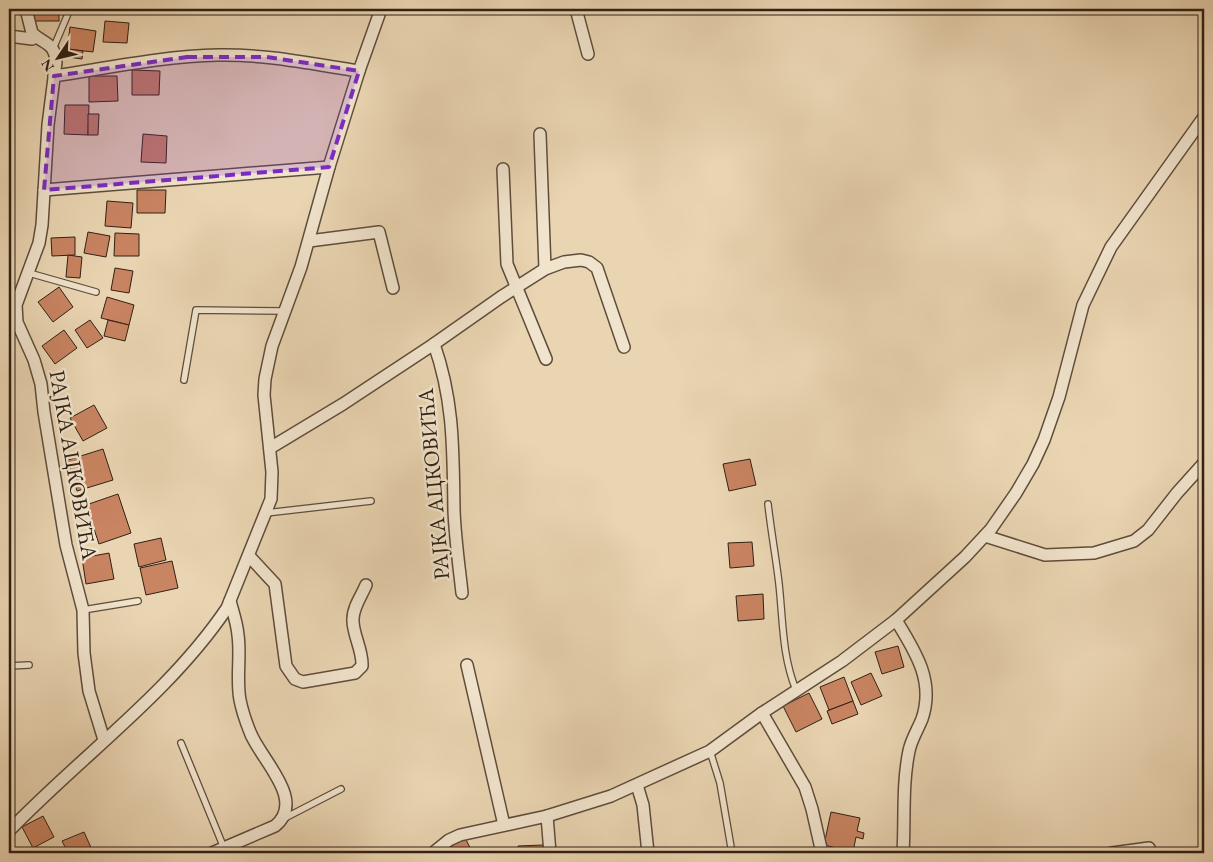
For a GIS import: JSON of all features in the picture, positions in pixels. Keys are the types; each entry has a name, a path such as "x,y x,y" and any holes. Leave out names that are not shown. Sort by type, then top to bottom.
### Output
{"street":[{"path":"26,9 32,33 45,41 53,49"},
{"path":"9,831 104,740 135,714 218,622 230,601 271,499 270,448 264,395 265,379 272,346 309,241 329,167 359,71 381,9"},
{"path":"576,9 588,54"},
{"path":"9,36 32,39 36,37"},
{"name":"РАЈКА АЦКОВИЋА","path":"53,49 56,54 56,62 49,110 42,225 39,243 16,305 16,313 21,333 34,360 41,384 66,545 83,610 84,653 89,691 104,740"},
{"path":"54,76 187,57 218,55 267,57 359,71"},
{"path":"433,853 454,837 547,816 611,796 710,751 762,713 842,661 896,620 965,557 985,536 1021,485 1044,440 1064,379 1079,318 1105,258 1118,236 1204,117"},
{"path":"540,134 545,269"},
{"path":"44,190 329,167"},
{"path":"503,169 507,264 546,359"},
{"path":"309,241 379,232 393,288"},
{"name":"РАЈКА АЦКОВИЋА","path":"270,448 343,404 516,287 555,264 571,260 581,260 594,265 624,346"},
{"name":"РАЈКА АЦКОВИЋА","path":"434,344 444,377 452,427 456,539 462,593"},
{"path":"985,536 1046,555 1094,553 1134,540 1148,530 1176,493 1204,463"},
{"path":"249,556 276,584 286,666 295,679 303,682 355,673 362,666 362,657 353,620 366,585"},
{"path":"212,853 275,826 285,815 286,800 278,778 251,734 240,699 238,634 230,601"},
{"path":"896,620 911,645 927,684 923,717 909,749 903,853"},
{"path":"467,665 504,825"},
{"path":"762,713 805,787 822,853"},
{"path":"637,785 643,806 648,853"},
{"path":"547,816 550,853"},
{"path":"1112,853 1149,848"}],"lane":[{"name":"РАЈКА АЦКОВИЋА","path":"53,49 70,9"},
{"path":"29,273 96,292"},
{"path":"184,380 196,310 284,311"},
{"path":"266,513 371,501"},
{"path":"768,504 786,653 790,676 796,690"},
{"path":"83,610 138,601"},
{"path":"9,666 29,665"},
{"path":"181,744 224,848"},
{"path":"710,751 720,783 732,853"},
{"path":"285,815 341,789"}],"highlighted area":[{"path":"187,57 267,57 359,71 329,167 44,190 54,76"}],"building":[{"path":"34,9 59,9 59,21 34,21"},
{"path":"105,21 129,23 127,43 103,42"},
{"path":"70,27 96,31 93,52 67,49"},
{"path":"69,49 83,51 82,59 68,57"},
{"path":"132,70 160,71 159,95 132,95"},
{"path":"89,76 117,76 118,101 89,102"},
{"path":"65,105 89,105 88,135 64,134"},
{"path":"88,114 99,114 98,135 88,135"},
{"path":"143,134 167,136 166,163 141,162"},
{"path":"137,190 166,190 165,213 137,213"},
{"path":"107,201 133,203 131,228 105,226"},
{"path":"88,232 110,236 106,257 84,253"},
{"path":"115,233 139,234 139,256 114,256"},
{"path":"75,237 75,255 52,256 51,238"},
{"path":"68,255 82,257 80,278 66,277"},
{"path":"115,268 133,271 129,293 111,290"},
{"path":"59,287 73,307 53,322 38,302"},
{"path":"107,297 134,305 129,325 101,318"},
{"path":"90,320 103,338 87,348 75,330"},
{"path":"108,320 129,325 125,341 104,336"},
{"path":"64,330 77,348 55,364 42,346"},
{"path":"94,405 107,428 83,441 70,418"},
{"path":"103,449 113,480 77,491 68,460"},
{"path":"750,459 756,485 729,491 723,464"},
{"path":"118,494 131,533 99,544 86,505"},
{"path":"161,538 166,560 139,567 134,544"},
{"path":"752,542 754,566 730,568 728,543"},
{"path":"109,553 114,579 86,584 82,558"},
{"path":"172,561 178,588 146,595 140,568"},
{"path":"763,594 764,619 738,621 736,596"},
{"path":"898,646 904,667 882,674 875,652"},
{"path":"871,673 882,696 861,705 851,682"},
{"path":"844,677 853,701 829,710 820,687"},
{"path":"809,693 822,719 796,732 783,706"},
{"path":"853,701 858,714 832,724 827,711"},
{"path":"831,812 860,818 857,831 864,833 863,839 856,837 853,852 824,845"},
{"path":"43,816 54,837 33,848 22,827"},
{"path":"84,832 93,852 68,853 62,841"},
{"path":"465,838 473,853 445,853 443,849"},
{"path":"543,845 544,853 519,853 518,846"}]}
